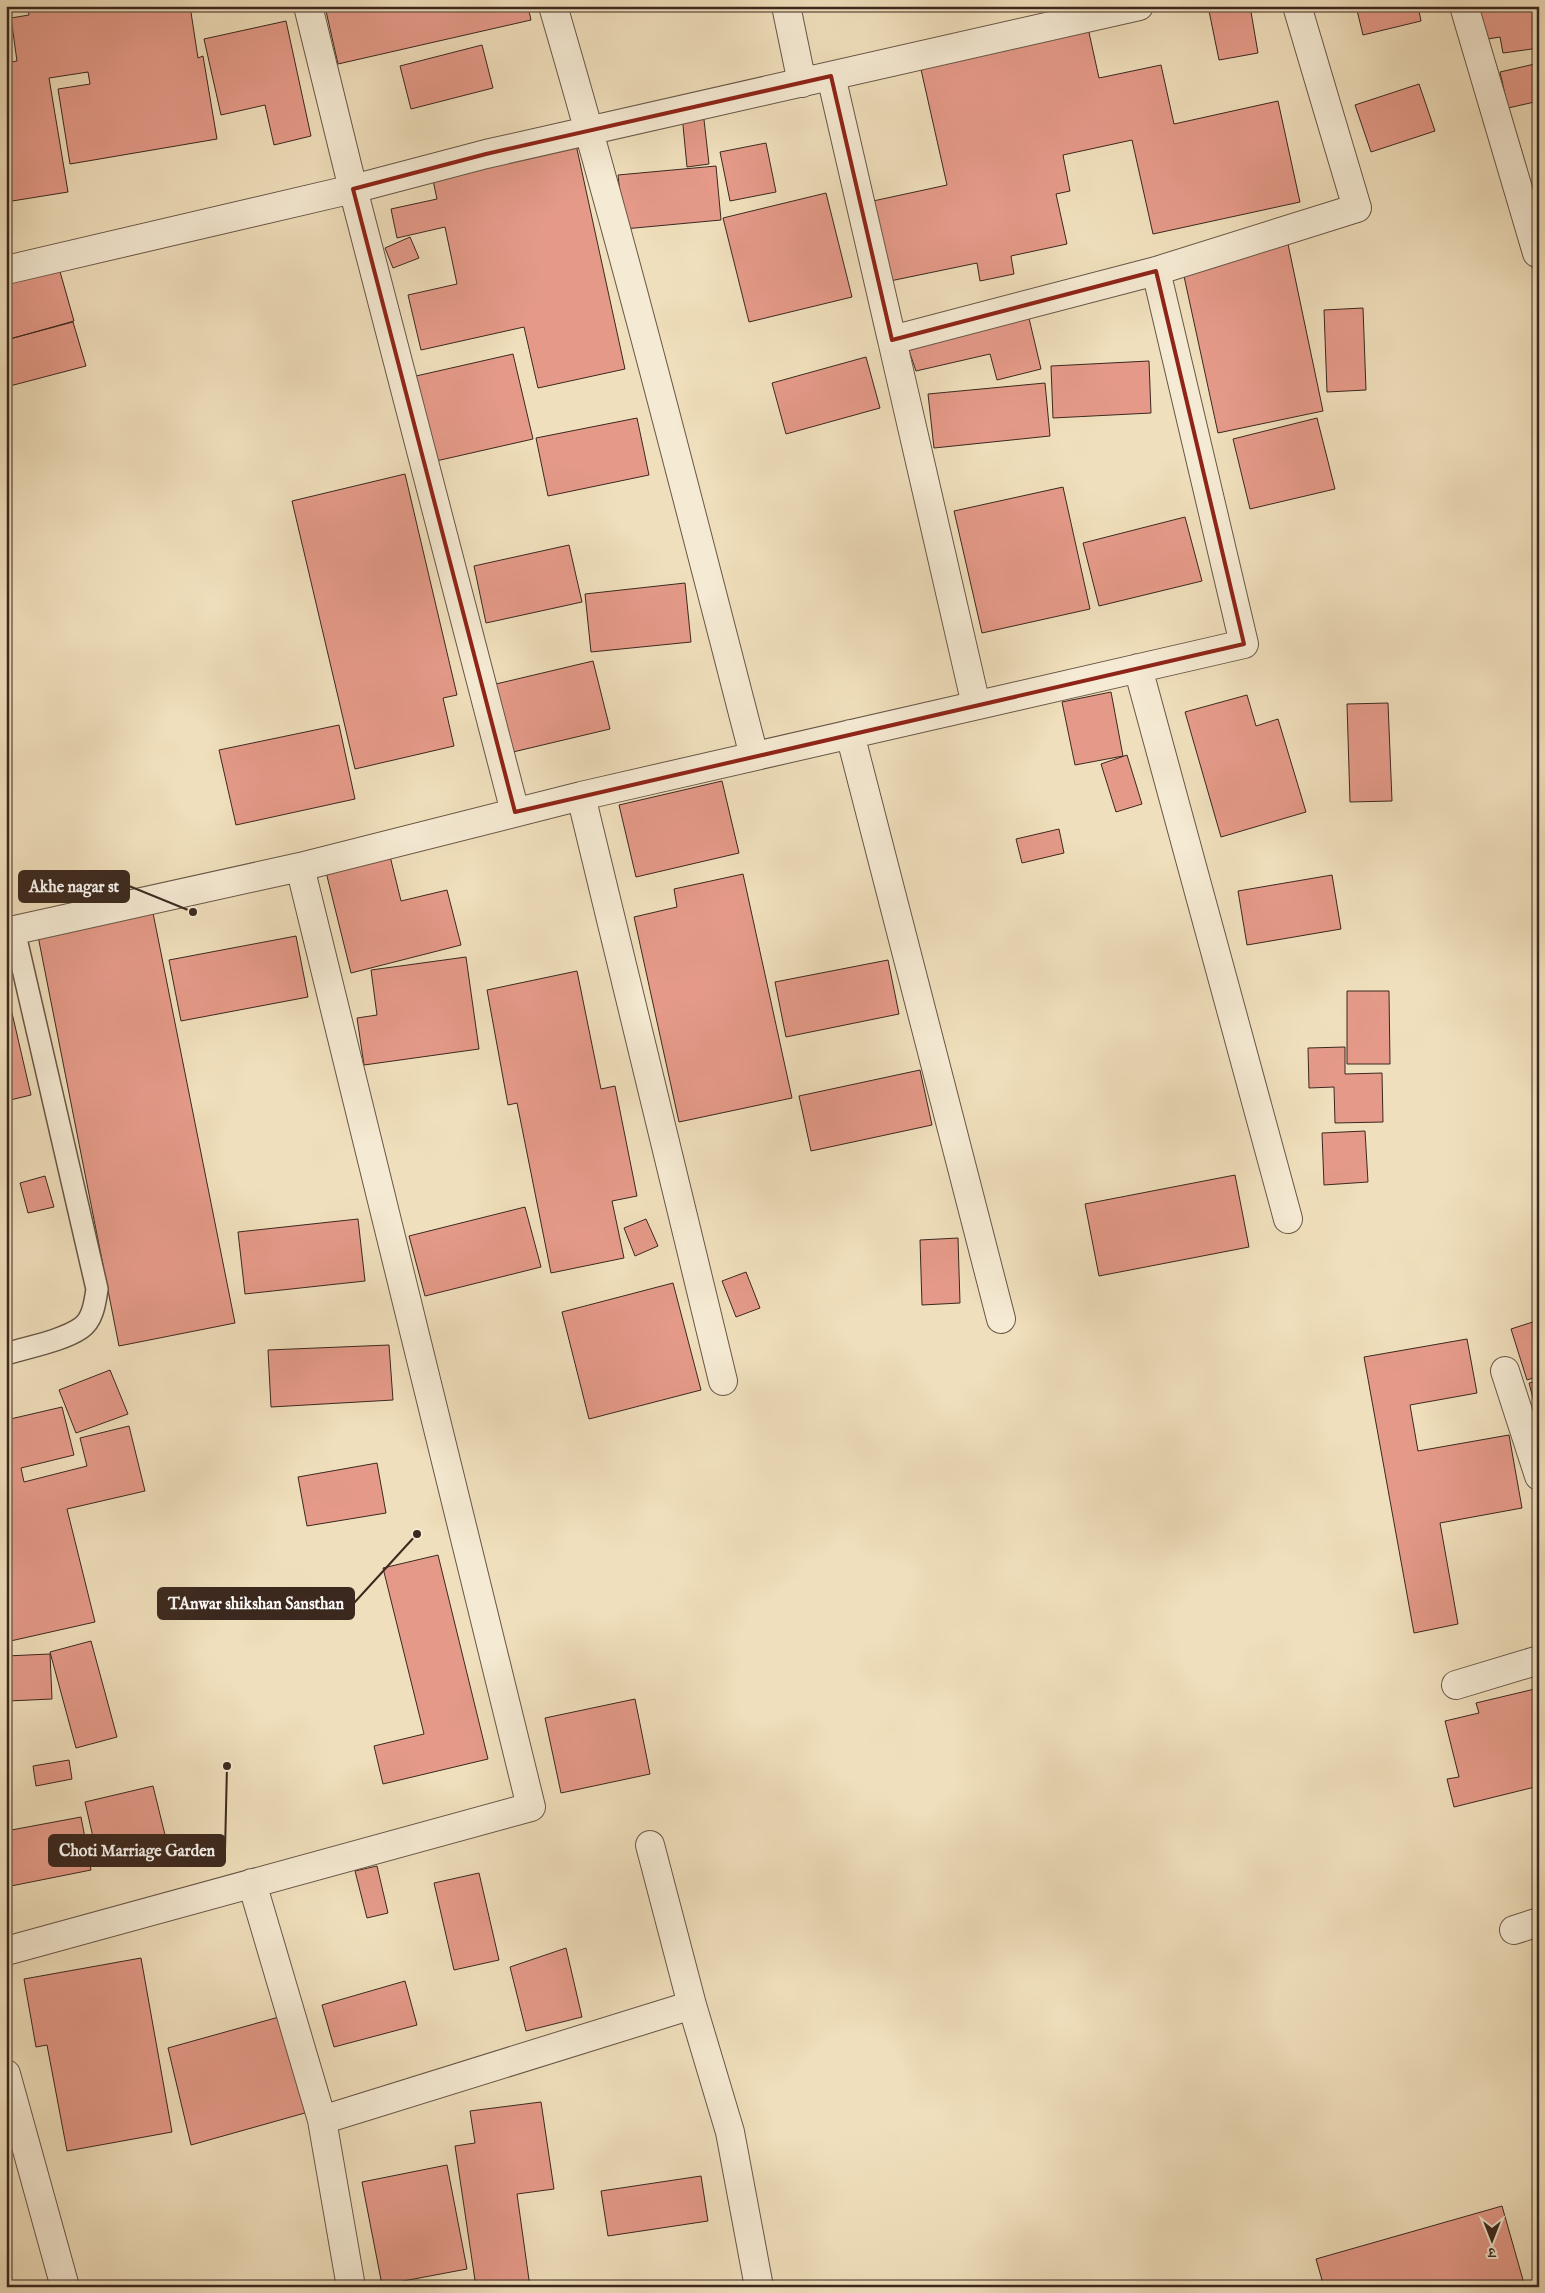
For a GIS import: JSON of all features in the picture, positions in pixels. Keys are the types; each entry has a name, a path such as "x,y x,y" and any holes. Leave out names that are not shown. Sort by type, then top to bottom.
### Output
{"street":[{"path":"308,6 353,189 515,812"},
{"path":"553,6 589,130 665,410 754,756"},
{"path":"786,6 802,83"},
{"path":"6,270 353,189 486,154 1139,6"},
{"path":"892,340 1156,271 1357,208 1298,6"},
{"path":"1464,6 1537,253"},
{"path":"831,76 976,705"},
{"path":"10,931 300,867 581,796 1244,644 1156,271"},
{"path":"1138,668 1288,1218"},
{"path":"850,734 1001,1319"},
{"path":"581,796 723,1381"},
{"path":"6,1951 531,1807 300,867"},
{"path":"1505,1371 1539,1476"},
{"path":"1456,1685 1539,1660"},
{"path":"650,1845 692,2005 730,2132 759,2287"},
{"path":"252,1883 322,2120 351,2287"},
{"path":"322,2120 692,2005"},
{"path":"6,2074 65,2287"}],"lane":[{"path":"6,1354 59,1338 82,1328 93,1310 96,1289 10,931"}],"highlighted area":[{"path":"831,76 892,340 1156,271 1244,644 515,812 353,189 486,154"}],"building":[{"path":"27,6 190,6 198,58 203,56 217,139 70,164 58,89 90,84 88,72 49,78 68,192 6,202 6,63 17,61 11,18 29,15"},
{"path":"348,6 528,6 531,20 338,64 326,11"},
{"path":"1208,6 1250,6 1258,53 1219,60"},
{"path":"1356,6 1418,6 1421,21 1363,35"},
{"path":"1476,6 1539,6 1539,48 1503,53 1500,37 1481,40"},
{"path":"286,21 311,136 274,145 265,105 221,115 204,39"},
{"path":"1088,28 1099,78 1161,65 1174,124 1278,101 1300,202 1153,234 1132,140 1063,155 1070,191 1056,194 1067,244 1011,256 1014,274 980,281 977,263 890,281 873,201 947,185 920,65"},
{"path":"482,45 493,88 411,109 400,66"},
{"path":"1539,63 1539,101 1508,108 1500,72"},
{"path":"1419,84 1435,131 1371,152 1355,105"},
{"path":"703,111 709,164 687,167 682,115"},
{"path":"575,140 625,369 538,388 524,327 421,350 408,295 457,284 445,227 397,238 391,209 437,199 431,171"},
{"path":"766,143 776,192 730,201 720,152"},
{"path":"716,166 721,220 624,229 618,175"},
{"path":"826,193 852,297 749,322 723,218"},
{"path":"410,237 419,258 393,268 385,248"},
{"path":"1288,244 1323,411 1218,433 1182,267"},
{"path":"57,261 74,321 6,340 6,275"},
{"path":"1363,308 1366,390 1327,392 1324,310"},
{"path":"1028,314 1041,369 997,380 990,354 916,371 906,342"},
{"path":"73,322 86,366 6,387 6,340"},
{"path":"513,354 533,439 436,461 416,376"},
{"path":"866,357 880,408 786,434 772,383"},
{"path":"1149,361 1151,413 1053,418 1051,366"},
{"path":"1045,383 1050,436 934,448 928,394"},
{"path":"637,418 649,475 548,496 536,438"},
{"path":"1317,418 1335,489 1250,509 1233,439"},
{"path":"405,474 457,695 443,698 454,746 355,769 292,501"},
{"path":"1063,487 1090,609 982,633 954,511"},
{"path":"1185,517 1202,581 1099,606 1083,543"},
{"path":"569,545 582,602 486,623 474,566"},
{"path":"685,583 691,642 591,652 585,594"},
{"path":"593,661 610,729 513,752 496,684"},
{"path":"1111,692 1123,756 1075,765 1062,702"},
{"path":"1247,695 1256,726 1278,719 1306,812 1221,837 1185,712"},
{"path":"1388,703 1392,801 1350,802 1347,704"},
{"path":"339,725 355,799 236,825 219,750"},
{"path":"1127,755 1142,804 1116,812 1101,764"},
{"path":"722,781 739,853 636,877 619,805"},
{"path":"1059,829 1064,853 1022,863 1016,839"},
{"path":"389,852 401,901 447,890 461,945 351,973 325,868"},
{"path":"743,874 792,1098 679,1122 634,917 677,907 674,889"},
{"path":"1332,875 1341,929 1247,945 1238,891"},
{"path":"152,908 235,1323 119,1346 37,931"},
{"path":"296,936 308,997 181,1021 169,960"},
{"path":"466,957 479,1049 364,1065 357,1018 377,1015 371,970"},
{"path":"888,960 899,1014 786,1037 775,982"},
{"path":"577,971 601,1089 615,1086 637,1196 612,1201 624,1258 551,1273 517,1103 508,1105 487,990"},
{"path":"6,987 31,1095 6,1101"},
{"path":"1347,991 1389,991 1390,1064 1347,1064"},
{"path":"1345,1047 1345,1074 1382,1073 1383,1122 1335,1123 1334,1087 1309,1088 1308,1048"},
{"path":"920,1070 932,1125 811,1151 799,1096"},
{"path":"1365,1131 1368,1182 1324,1185 1322,1133"},
{"path":"1235,1175 1249,1247 1099,1276 1085,1204"},
{"path":"45,1176 54,1207 28,1213 20,1183"},
{"path":"525,1207 541,1267 425,1296 409,1236"},
{"path":"358,1219 365,1281 245,1294 238,1232"},
{"path":"646,1219 658,1246 635,1256 624,1228"},
{"path":"958,1238 960,1303 922,1305 920,1240"},
{"path":"746,1272 760,1308 736,1317 722,1281"},
{"path":"673,1283 701,1390 589,1419 562,1312"},
{"path":"1539,1320 1539,1376 1527,1380 1511,1329"},
{"path":"1467,1339 1477,1393 1410,1405 1418,1451 1509,1435 1522,1508 1440,1523 1458,1624 1414,1633 1364,1357"},
{"path":"389,1345 393,1400 271,1407 268,1350"},
{"path":"110,1370 128,1414 76,1433 59,1390"},
{"path":"1539,1381 1539,1422 1529,1383"},
{"path":"62,1407 74,1455 21,1468 24,1482 87,1466 80,1438 129,1426 145,1491 67,1509 95,1622 6,1642 6,1420"},
{"path":"377,1463 386,1513 307,1526 298,1477"},
{"path":"438,1555 488,1759 383,1784 374,1746 424,1734 383,1568"},
{"path":"91,1641 117,1737 76,1748 50,1652"},
{"path":"50,1654 52,1699 8,1701 6,1656"},
{"path":"1539,1688 1539,1786 1454,1807 1447,1779 1459,1777 1445,1721 1479,1713 1476,1703"},
{"path":"635,1699 650,1774 561,1793 545,1718"},
{"path":"69,1760 72,1779 36,1786 33,1766"},
{"path":"153,1786 167,1843 98,1859 85,1802"},
{"path":"81,1817 91,1870 6,1887 6,1831"},
{"path":"377,1866 388,1913 367,1918 355,1871"},
{"path":"479,1873 499,1960 454,1970 434,1883"},
{"path":"566,1948 582,2017 526,2031 510,1967"},
{"path":"141,1958 172,2132 67,2151 47,2045 36,2047 24,1979"},
{"path":"405,1981 417,2025 334,2047 322,2005"},
{"path":"279,2017 312,2111 191,2145 168,2048"},
{"path":"541,2102 554,2189 517,2194 530,2287 476,2287 455,2146 475,2143 470,2111"},
{"path":"447,2165 467,2269 382,2285 362,2182"},
{"path":"701,2176 708,2221 608,2236 601,2191"},
{"path":"1502,2206 1525,2287 1324,2287 1316,2259"}],"place":[{"name":"Akhe nagar st","path":"193,912"},
{"name":"TAnwar shikshan Sansthan","path":"417,1534"},
{"name":"Choti Marriage Garden","path":"227,1766"}]}
